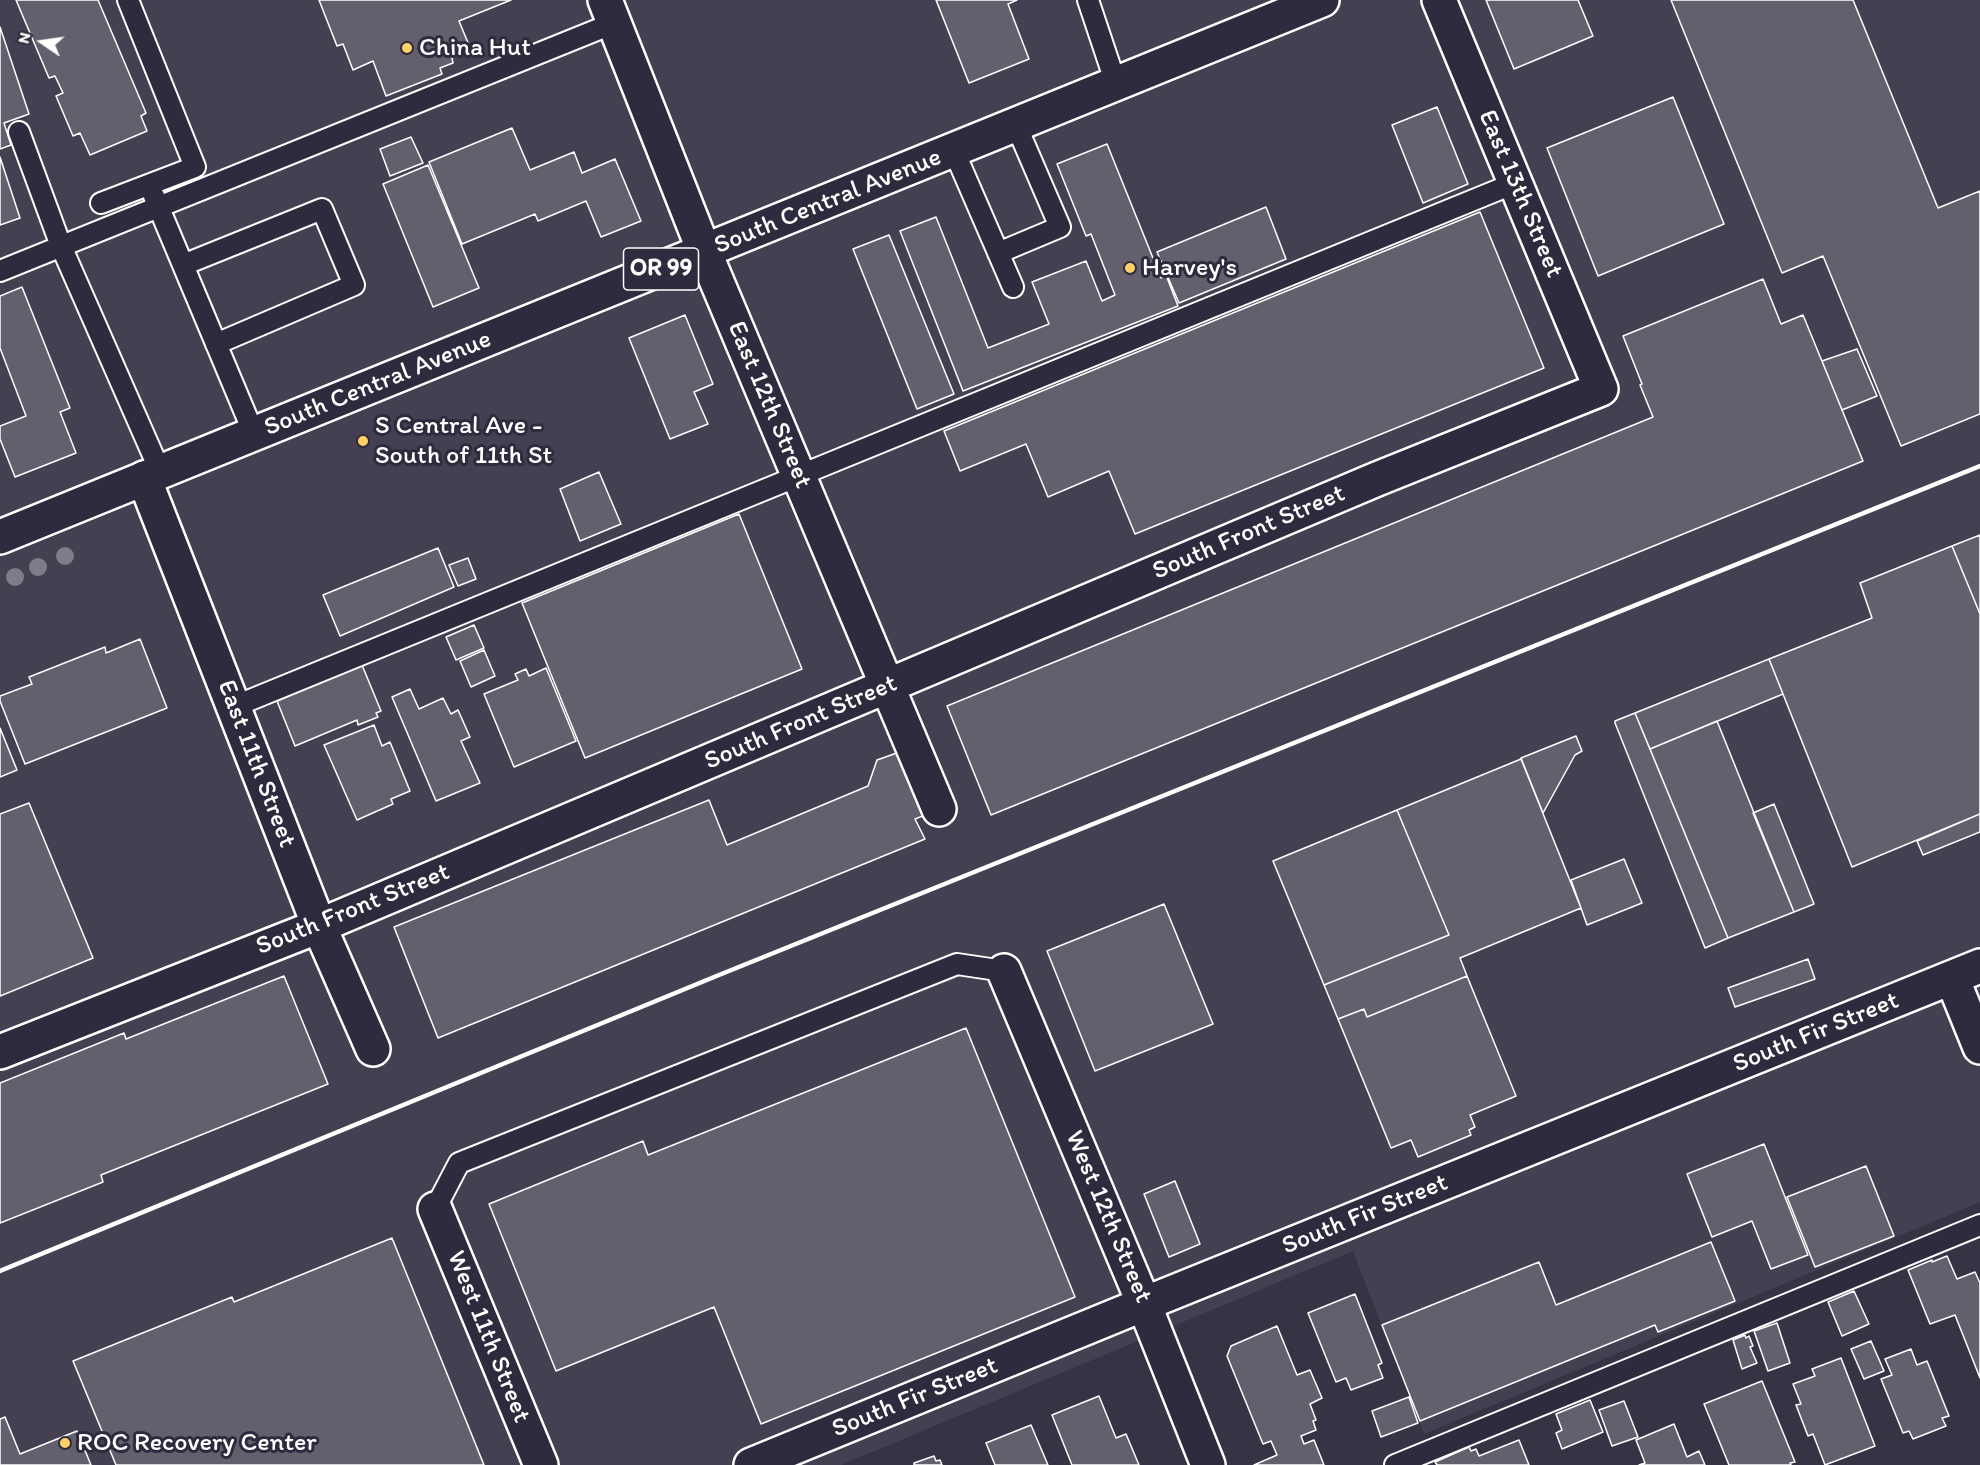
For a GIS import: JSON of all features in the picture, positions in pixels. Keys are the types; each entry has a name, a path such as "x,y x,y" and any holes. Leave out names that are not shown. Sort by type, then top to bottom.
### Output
{"street":[{"name":"South Central Avenue","path":"1,533 254,434 1322,0"},
{"name":"East 13th Street","path":"1439,0 1601,389"},
{"name":"East 12th Street","path":"609,12 704,251 939,809"},
{"name":"South Front Street","path":"0,1052 319,926 1377,479 1601,389"},
{"name":"East 11th Street","path":"152,474 233,707 319,926 372,1049"},
{"name":"West 12th Street","path":"1004,971 1144,1304 1208,1465"},
{"name":"South Fir Street","path":"751,1465 1966,972"},
{"path":"1966,972 1980,1047"},
{"name":"West 11th Street","path":"435,1209 541,1465"}],"lane":[{"path":"101,203 195,167 128,0"},
{"path":"1088,0 1116,84"},
{"path":"0,271 159,207 609,12"},
{"path":"998,253 1060,227 1016,124"},
{"path":"19,132 61,246 152,474"},
{"path":"954,151 1013,287"},
{"path":"233,707 1515,183"},
{"path":"149,184 254,434"},
{"path":"183,265 322,209 350,274 354,285 216,344"},
{"path":"435,1209 459,1163 957,964 1004,971"},
{"path":"1395,1465 1980,1225"}],"shaded area":[{"path":"0,0 1980,0 1980,1202 1424,1434 1353,1251 841,1465 0,1465"}],"building":[{"path":"16,0 98,0 146,113 141,116 147,131 90,155 80,133 73,136 56,96 63,93 55,76 49,78"},
{"name":"China Hut","path":"319,0 511,0 459,21 471,50 452,58 453,63 440,68 442,74 386,96 373,61 353,70 343,44 337,46"},
{"path":"936,0 1017,0 1008,4 1029,59 969,83"},
{"path":"1486,0 1578,0 1593,36 1514,69"},
{"path":"1671,0 1853,0 1938,208 1980,191 1980,414 1901,446 1823,256 1782,273"},
{"path":"0,27 29,114 4,123 11,145 0,149"},
{"path":"1673,97 1724,224 1598,276 1547,148"},
{"path":"1437,107 1468,184 1423,203 1392,125"},
{"path":"512,128 530,170 574,152 582,173 615,159 641,221 601,237 586,201 538,221 535,214 462,244 429,162"},
{"path":"411,137 423,163 390,176 380,149"},
{"name":"Harvey's","path":"1107,144 1161,278 1166,275 1178,306 963,391 900,231 936,217 988,348 1049,324 1032,282 1086,261 1102,301 1115,295 1091,234 1086,236 1057,164"},
{"path":"0,157 20,218 0,225"},
{"path":"428,165 479,288 433,307 383,184"},
{"path":"1266,207 1286,259 1179,303 1157,252"},
{"path":"1480,212 1544,368 1135,534 1109,471 1048,497 1026,444 960,471 944,431"},
{"path":"889,235 954,394 917,409 853,249"},
{"path":"1763,279 1781,324 1803,315 1863,461 991,815 947,706 1653,417 1623,336"},
{"path":"22,287 70,408 60,412 76,453 15,477 0,439 0,426 26,416 0,348 0,296"},
{"path":"685,315 713,384 694,392 708,424 670,439 629,338"},
{"path":"1857,349 1877,396 1842,410 1822,361"},
{"path":"599,472 621,524 580,541 560,489"},
{"path":"739,514 802,669 585,758 522,603"},
{"path":"1980,535 1980,614 1952,546"},
{"path":"1952,546 1980,614 1980,814 1852,867 1769,659 1872,618 1860,583"},
{"path":"438,548 454,587 340,636 323,595"},
{"path":"468,558 476,579 458,586 449,565"},
{"path":"474,625 484,648 456,660 446,637"},
{"path":"140,639 167,708 25,764 0,696 32,684 29,677 105,647 106,653"},
{"path":"484,650 495,676 471,687 460,661"},
{"path":"1769,659 1783,694 1650,749 1635,713"},
{"path":"362,665 381,711 376,713 378,717 358,725 357,720 295,746 277,701"},
{"path":"546,668 576,741 514,767 484,694 518,680 515,674 526,669 529,676"},
{"path":"410,689 419,709 443,698 451,714 458,710 470,737 461,741 480,783 436,801 392,697"},
{"path":"1635,713 1728,938 1705,948 1615,723"},
{"path":"1717,721 1794,912 1728,938 1650,749"},
{"path":"374,725 382,746 390,742 410,791 391,799 393,804 357,820 324,745"},
{"path":"0,728 17,770 0,777"},
{"path":"1576,736 1582,751 1575,755 1543,813 1521,758"},
{"path":"908,749 933,812 915,819 925,839 438,1038 394,927 709,800 727,845 868,786 877,760"},
{"path":"1521,759 1581,908 1460,958 1467,976 1367,1017 1364,1009 1338,1019 1324,985 1449,935 1397,810"},
{"path":"29,803 93,958 0,996 0,814"},
{"path":"1774,804 1814,904 1794,912 1753,813"},
{"path":"1397,810 1449,935 1324,985 1273,861"},
{"path":"1980,814 1980,832 1923,855 1917,841"},
{"path":"1624,859 1642,903 1587,925 1571,880"},
{"path":"1164,904 1213,1024 1095,1071 1047,951"},
{"path":"1808,959 1815,979 1735,1007 1728,988"},
{"path":"284,976 328,1084 101,1175 103,1182 0,1223 0,1083 124,1033 126,1039"},
{"path":"1467,976 1516,1096 1470,1115 1475,1127 1469,1130 1471,1135 1418,1157 1411,1140 1391,1148 1338,1019 1364,1009 1367,1017"},
{"path":"966,1028 1075,1297 761,1424 714,1307 556,1371 489,1204 643,1141 648,1155"},
{"path":"1764,1144 1808,1255 1771,1269 1752,1221 1712,1237 1687,1174"},
{"path":"1866,1166 1894,1236 1815,1267 1787,1197"},
{"path":"1175,1181 1200,1244 1169,1257 1144,1194"},
{"path":"392,1238 484,1465 116,1465 73,1361 232,1297 234,1302"},
{"path":"1711,1242 1735,1301 1658,1332 1655,1325 1420,1421 1382,1325 1539,1262 1556,1305"},
{"path":"1947,1256 1957,1279 1975,1272 1980,1283 1980,1378 1955,1315 1930,1324 1908,1270"},
{"path":"1854,1291 1869,1324 1842,1336 1828,1302"},
{"path":"1355,1294 1382,1363 1378,1365 1383,1378 1351,1390 1346,1378 1336,1382 1308,1313"},
{"path":"1777,1323 1790,1363 1768,1371 1754,1331"},
{"path":"1277,1326 1297,1375 1310,1370 1322,1398 1310,1404 1316,1420 1313,1421 1316,1430 1301,1436 1304,1444 1314,1440 1324,1465 1254,1465 1277,1455 1271,1441 1263,1444 1227,1356 1231,1346"},
{"path":"1745,1335 1746,1338 1749,1336 1753,1346 1750,1347 1757,1363 1742,1369 1733,1340"},
{"path":"1871,1341 1884,1371 1864,1379 1851,1349"},
{"path":"1911,1349 1917,1365 1927,1361 1949,1416 1942,1418 1946,1426 1913,1439 1909,1431 1903,1433 1881,1379 1892,1375 1885,1359"},
{"path":"1841,1358 1875,1446 1825,1465 1813,1434 1808,1436 1796,1405 1801,1404 1793,1384 1815,1376 1812,1369"},
{"path":"1762,1381 1795,1462 1790,1463 1791,1465 1729,1465 1704,1404"},
{"path":"1099,1396 1116,1438 1126,1434 1139,1465 1072,1465 1052,1415"},
{"path":"1409,1397 1418,1423 1381,1437 1372,1411"},
{"path":"1590,1400 1603,1432 1562,1449 1556,1433 1562,1430 1556,1414"},
{"path":"1624,1401 1638,1437 1612,1446 1599,1410"},
{"name":"ROC Recovery Center","path":"5,1417 20,1454 77,1431 91,1465 0,1465 0,1419"},
{"path":"1674,1424 1687,1457 1699,1451 1705,1465 1639,1465 1645,1463 1636,1440"},
{"path":"1031,1425 1048,1465 995,1465 986,1443"},
{"path":"1519,1440 1529,1465 1437,1465 1435,1462 1469,1447 1471,1451 1476,1449 1479,1456"},
{"path":"934,1456 936,1461 940,1460 942,1465 914,1465 914,1463"}],"railway":[{"path":"0,1271 719,975 1980,466"}],"place":[{"name":"China Hut","path":"407,48"},
{"name":"Harvey's","path":"1130,268"},
{"name":"S Central Ave - South of 11th St","path":"363,441"},
{"name":"ROC Recovery Center","path":"65,1443"}]}
